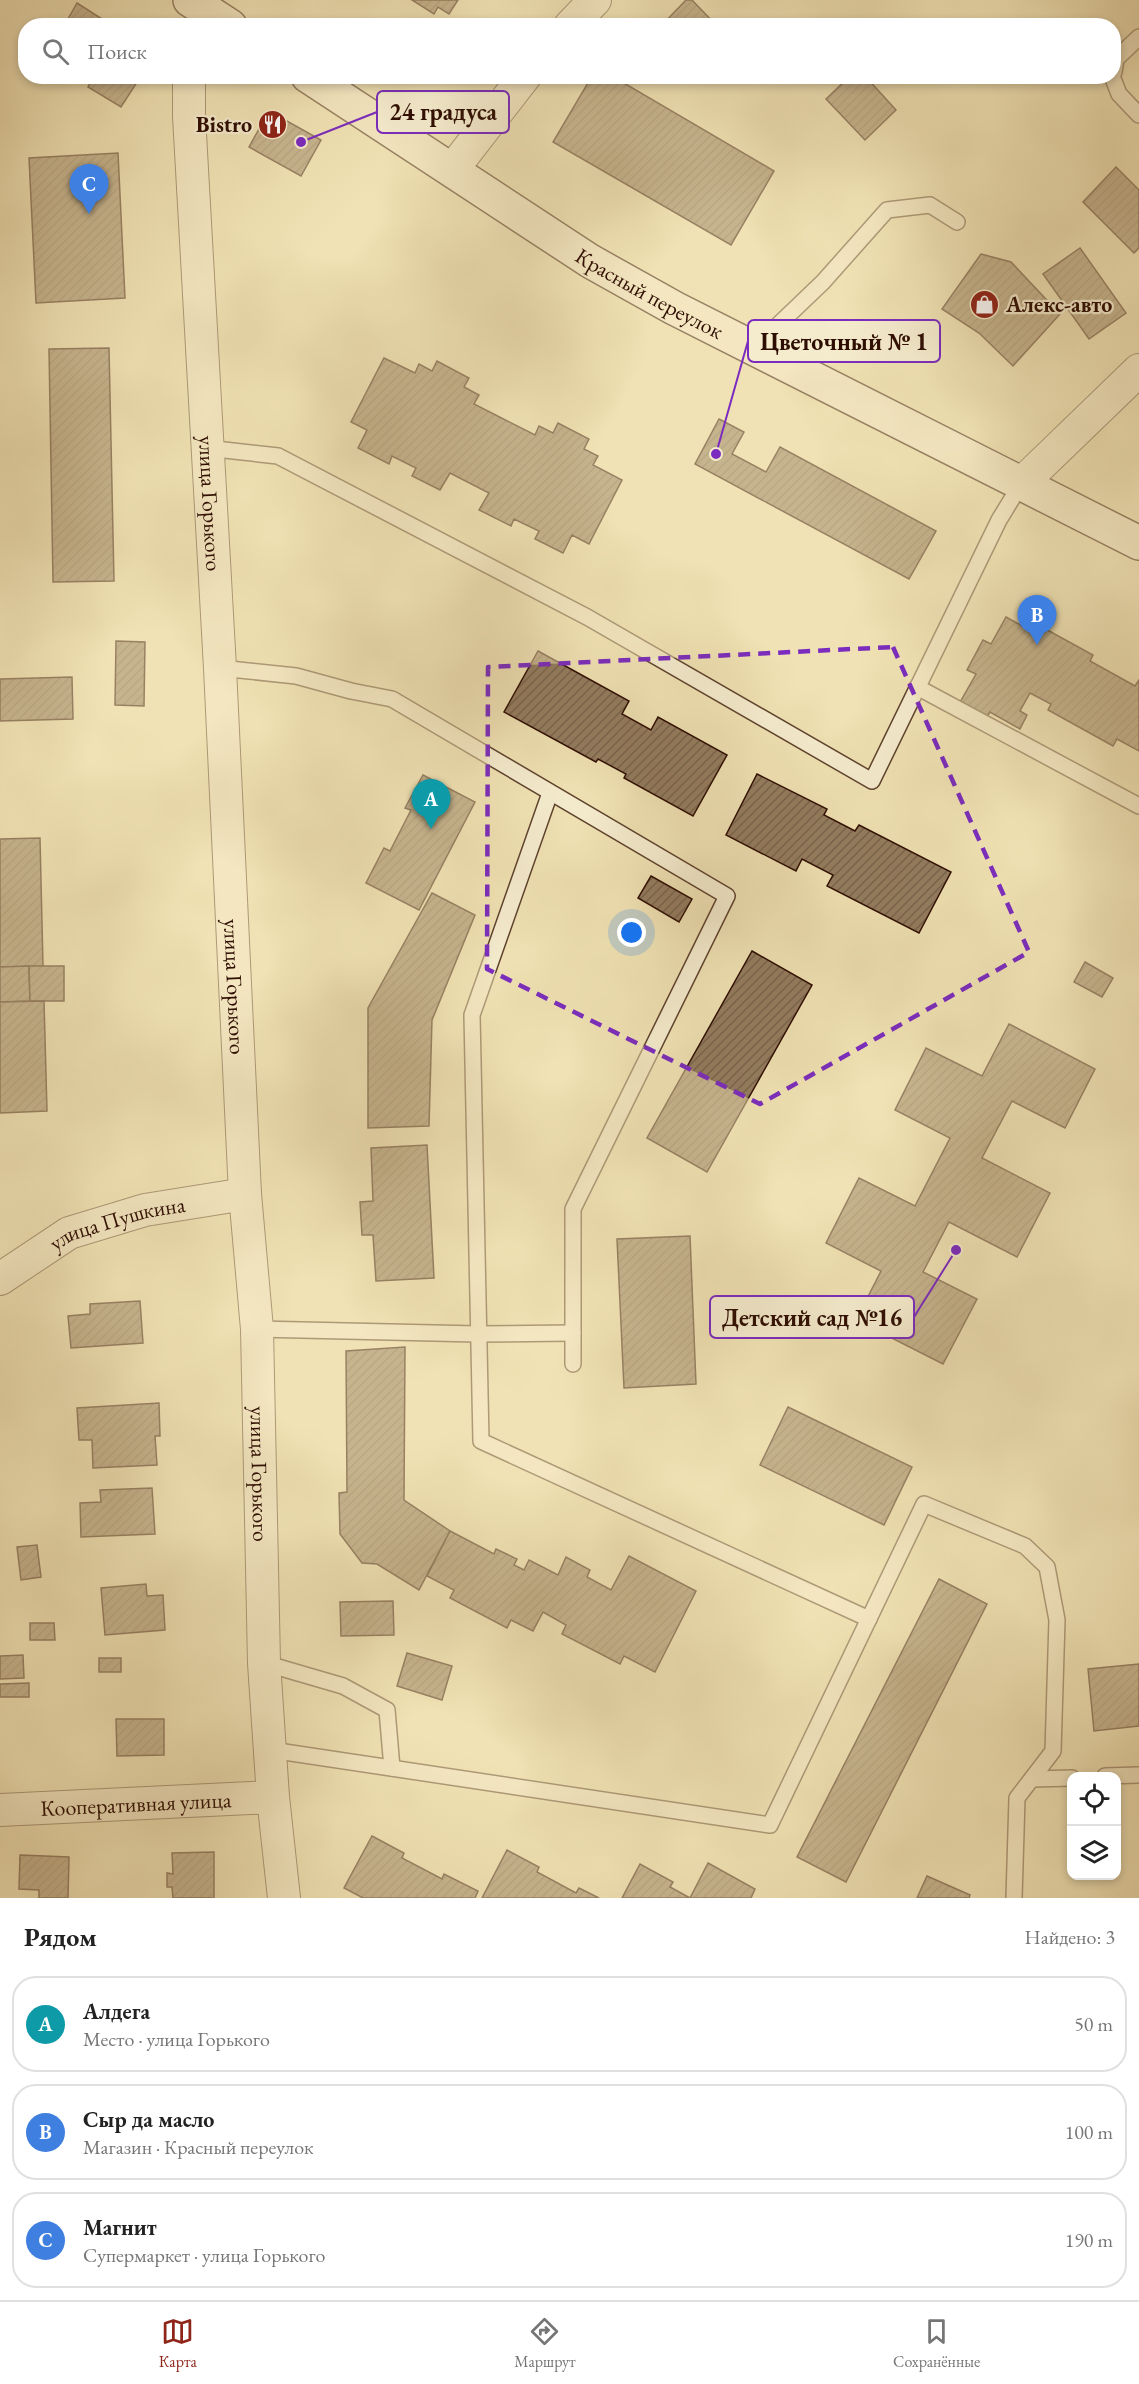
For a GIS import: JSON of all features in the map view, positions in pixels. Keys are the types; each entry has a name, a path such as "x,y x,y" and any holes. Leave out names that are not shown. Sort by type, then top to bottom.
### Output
{"main road":[{"path":"197,11 212,18"},
{"name":"Красный переулок","path":"320,84 590,261 674,308 1139,543"}],"street":[{"path":"578,18 595,0"},
{"name":"улица Горького","path":"189,84 245,1194 256,1329 264,1662 273,1797 284,1898"},
{"path":"453,170 519,84"},
{"path":"1021,484 1139,370"},
{"name":"улица Пушкина","path":"0,1279 69,1233 145,1210 245,1194"},
{"name":"Кооперативная улица","path":"0,1810 273,1797"}],"lane":[{"path":"1121,54 1139,37"},
{"path":"1116,84 1119,94 1139,115"},
{"path":"754,348 823,282 887,210 930,205 957,222"},
{"path":"206,447 279,456 587,617 872,782 999,520 1021,484"},
{"path":"220,668 296,676 351,692 392,699 727,896 573,1209 573,1364"},
{"path":"917,687 1139,806"},
{"path":"550,793 472,1015 481,1441 869,1619"},
{"path":"256,1329 478,1334 573,1333"},
{"path":"271,1750 770,1825 924,1504 1025,1546 1047,1567 1057,1620 1053,1751 1017,1798 1014,1898"},
{"path":"264,1662 343,1686 387,1710 392,1768"},
{"path":"1121,1776 1139,1775"},
{"path":"1032,1779 1067,1778"}],"highlighted area":[{"path":"893,647 1029,952 760,1104 487,969 488,667"}],"building":[{"path":"412,0 458,0 449,14 438,7 434,14"},
{"path":"686,0 692,0 709,18 669,18"},
{"path":"77,3 100,18 69,18"},
{"path":"90,84 136,84 121,107 88,87"},
{"path":"587,84 626,84 774,171 731,245 553,142"},
{"path":"842,84 872,84 896,110 865,140 826,99"},
{"path":"269,111 321,140 301,176 249,147"},
{"path":"118,153 125,298 36,303 29,158"},
{"path":"1116,167 1139,190 1139,248 1134,253 1083,202"},
{"path":"1080,248 1126,313 1089,339 1043,274"},
{"path":"981,254 1011,262 1060,314 1013,366 979,333 942,309"},
{"path":"109,348 114,581 53,582 49,349"},
{"path":"384,358 415,373 419,364 432,371 437,361 469,378 464,387 479,395 474,404 535,435 539,426 553,433 558,423 589,439 584,449 598,456 593,465 622,480 589,544 572,535 563,553 535,539 539,531 514,519 511,526 479,510 489,493 450,473 440,490 412,476 416,468 392,456 389,464 358,448 367,430 351,422"},
{"path":"719,419 744,432 732,454 766,472 780,447 936,531 909,579 695,464"},
{"path":"1006,617 1037,634 1042,627 1093,655 1090,661 1135,686 1139,680 1139,751 1117,739 1113,746 1048,710 1051,704 1030,693 1020,711 1027,715 1020,729 990,712 986,719 959,704 976,674 967,670 983,640 991,644"},
{"path":"116,641 145,642 144,706 115,705"},
{"path":"538,651 629,701 622,714 651,730 658,717 727,755 693,816 624,778 626,774 598,759 596,762 504,712"},
{"path":"72,677 73,719 0,721 0,679"},
{"path":"757,774 827,809 824,815 855,831 859,825 951,872 919,933 827,886 833,875 802,859 796,871 726,835"},
{"path":"423,775 475,802 419,910 366,883 384,848 390,851 411,810 405,808"},
{"path":"40,838 43,966 0,967 0,839"},
{"path":"651,876 692,899 679,922 638,898"},
{"path":"432,893 475,915 432,1020 429,1126 368,1128 368,1008"},
{"path":"752,951 812,985 707,1172 647,1138"},
{"path":"1085,962 1113,978 1102,997 1074,982"},
{"path":"29,966 30,1001 0,1002 0,967"},
{"path":"29,966 64,966 64,1001 30,1001"},
{"path":"44,1001 47,1111 0,1113 0,1002"},
{"path":"1009,1024 1095,1069 1065,1128 1012,1101 982,1158 1050,1193 1017,1257 949,1222 923,1272 977,1299 943,1364 856,1320 881,1271 826,1243 859,1178 915,1206 950,1138 895,1110 926,1048 982,1076"},
{"path":"427,1145 434,1278 376,1281 373,1235 362,1235 360,1202 373,1201 371,1148"},
{"path":"690,1236 696,1384 624,1388 617,1239"},
{"path":"140,1301 143,1343 71,1348 68,1316 90,1314 90,1304"},
{"path":"405,1347 404,1500 450,1531 419,1590 377,1564 362,1563 340,1534 339,1493 347,1492 346,1351"},
{"path":"159,1403 160,1436 155,1436 157,1465 93,1468 92,1440 79,1440 77,1408"},
{"path":"788,1407 912,1467 884,1525 760,1465"},
{"path":"152,1488 155,1534 81,1537 80,1503 101,1502 100,1490"},
{"path":"450,1531 494,1554 496,1549 517,1559 514,1565 524,1570 529,1560 558,1575 566,1557 590,1570 587,1577 611,1590 629,1556 696,1591 655,1672 624,1656 620,1664 562,1634 566,1625 543,1612 533,1631 511,1620 507,1628 450,1598 454,1590 427,1576"},
{"path":"37,1545 41,1577 21,1580 17,1547"},
{"path":"939,1579 987,1604 846,1882 797,1857"},
{"path":"146,1584 147,1596 163,1595 165,1630 105,1635 101,1588"},
{"path":"393,1601 394,1635 341,1636 340,1602"},
{"path":"30,1623 54,1623 55,1640 30,1640"},
{"path":"407,1653 452,1666 442,1700 397,1686"},
{"path":"23,1655 24,1678 0,1679 0,1656"},
{"path":"99,1658 121,1658 121,1672 99,1672"},
{"path":"1139,1664 1139,1726 1094,1731 1088,1669"},
{"path":"29,1683 29,1697 0,1697 0,1684"},
{"path":"116,1719 164,1719 164,1755 117,1756"},
{"path":"372,1836 404,1853 402,1858 442,1879 444,1874 478,1891 475,1898 363,1898 344,1888"},
{"path":"507,1850 539,1867 537,1872 576,1893 579,1888 599,1898 482,1898"},
{"path":"214,1852 214,1898 173,1898 172,1887 167,1887 167,1873 173,1874 172,1853"},
{"path":"20,1855 69,1857 68,1898 39,1898 39,1890 19,1889"},
{"path":"708,1863 755,1889 751,1898 690,1898"},
{"path":"640,1864 673,1882 670,1887 690,1898 622,1898"},
{"path":"927,1876 970,1895 969,1898 917,1898"}],"place":[{"name":"Bistro","path":"273,124"},
{"name":"24 градуса","path":"301,142"},
{"name":"Магнит","path":"89,214"},
{"name":"Алекс-авто","path":"985,304"},
{"name":"Цветочный № 1","path":"716,454"},
{"name":"Сыр да масло","path":"1037,645"},
{"name":"Алдега","path":"431,829"},
{"name":"Детский сад №16","path":"956,1250"}]}
